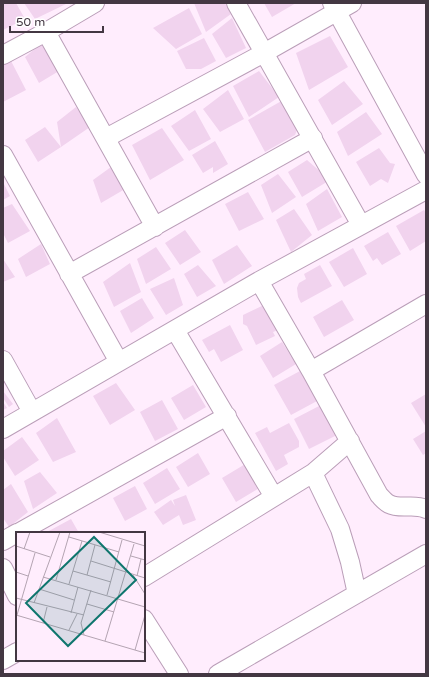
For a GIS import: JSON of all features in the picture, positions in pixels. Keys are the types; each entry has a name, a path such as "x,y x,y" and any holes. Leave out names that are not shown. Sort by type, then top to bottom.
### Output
{"street":[{"path":"3,55 96,3"},
{"path":"236,3 361,225"},
{"path":"106,138 264,53 334,7 352,3"},
{"path":"334,7 426,174"},
{"path":"46,32 155,227"},
{"path":"69,274 312,138"},
{"path":"3,156 119,362"},
{"path":"3,429 259,281 426,190"},
{"path":"259,281 311,371 379,495 388,504 399,507 420,506 426,509"},
{"path":"311,371 426,304"},
{"path":"175,330 274,496"},
{"path":"3,360 32,412"},
{"path":"19,532 227,416"},
{"path":"145,576 313,473 350,441"},
{"path":"313,473 340,529 350,562 357,594"},
{"path":"3,541 16,534"},
{"path":"218,674 426,554"},
{"path":"3,568 16,594"},
{"path":"145,622 179,674"},
{"path":"3,660 16,653"}],"building":[{"path":"3,3 16,3 25,19 3,30"},
{"path":"24,3 65,3 66,4 35,19"},
{"path":"194,3 225,3 231,14 206,32"},
{"path":"264,3 296,3 272,17"},
{"path":"189,8 202,34 176,49 153,28"},
{"path":"232,18 246,48 226,58 212,34"},
{"path":"330,36 348,67 309,90 296,53"},
{"path":"204,38 216,61 201,69 186,69 177,51"},
{"path":"41,44 59,71 39,83 25,57"},
{"path":"10,59 26,90 3,102 3,64"},
{"path":"259,71 279,97 249,117 233,86"},
{"path":"344,81 363,104 332,125 318,100"},
{"path":"228,90 244,119 220,132 203,109"},
{"path":"285,99 299,125 295,135 265,152 248,120"},
{"path":"76,107 90,127 61,147 57,122"},
{"path":"195,110 211,139 189,151 171,126"},
{"path":"366,112 382,134 348,156 337,132"},
{"path":"45,127 61,147 38,162 25,140"},
{"path":"162,128 184,160 150,180 132,145"},
{"path":"215,141 228,164 213,173 213,167 203,173 192,155"},
{"path":"379,148 390,163 395,164 388,183 381,179 370,186 356,162"},
{"path":"307,160 330,180 302,197 288,172"},
{"path":"111,167 125,189 101,203 93,180"},
{"path":"278,174 296,197 272,213 261,185"},
{"path":"3,182 10,196 3,200"},
{"path":"327,189 342,217 318,231 306,204"},
{"path":"248,192 264,219 239,231 225,204"},
{"path":"12,204 30,231 8,243 3,233 3,208"},
{"path":"294,209 312,235 291,252 276,220"},
{"path":"424,210 426,213 426,241 410,251 396,226"},
{"path":"185,230 201,252 180,265 165,243"},
{"path":"388,232 401,254 382,265 377,258 373,261 364,246"},
{"path":"41,244 50,264 26,277 18,259"},
{"path":"237,245 252,266 224,284 212,260"},
{"path":"156,247 171,269 146,284 137,259"},
{"path":"353,248 367,274 344,287 329,262"},
{"path":"3,259 15,277 3,282"},
{"path":"130,263 141,292 114,307 103,282"},
{"path":"198,265 216,286 197,297 184,274"},
{"path":"320,265 332,286 301,303 298,297 297,288 299,283 306,279 304,274"},
{"path":"174,278 183,305 166,315 150,289"},
{"path":"142,298 154,318 131,333 120,311"},
{"path":"342,300 354,320 324,337 313,317"},
{"path":"266,304 278,330 273,332 275,336 256,345 247,326 243,324 243,315"},
{"path":"230,325 243,350 221,362 214,349 209,352 202,340"},
{"path":"282,342 296,364 273,378 260,356"},
{"path":"300,371 317,401 291,415 274,385"},
{"path":"116,383 135,410 110,425 93,396"},
{"path":"193,385 206,407 184,420 171,398"},
{"path":"3,391 13,404 9,407 3,398"},
{"path":"426,394 426,427 411,403"},
{"path":"162,400 178,429 155,441 140,412"},
{"path":"3,402 7,408 3,410"},
{"path":"321,405 337,435 309,449 294,419"},
{"path":"57,418 76,452 53,462 36,433"},
{"path":"289,423 299,441 299,447 284,455 288,464 276,471 255,433 267,427 270,433"},
{"path":"426,431 426,453 423,455 413,439"},
{"path":"22,437 39,460 15,476 3,457 3,451"},
{"path":"198,453 210,474 188,487 176,467"},
{"path":"247,463 261,487 236,502 222,478"},
{"path":"167,468 180,489 155,504 143,483"},
{"path":"40,472 57,493 33,509 24,481"},
{"path":"11,484 28,512 9,527 3,518 3,490"},
{"path":"135,486 147,509 125,521 113,498"},
{"path":"186,495 196,520 183,525 179,515 163,525 154,512 171,500 175,506 173,500"},
{"path":"71,519 78,532 47,532"}]}
